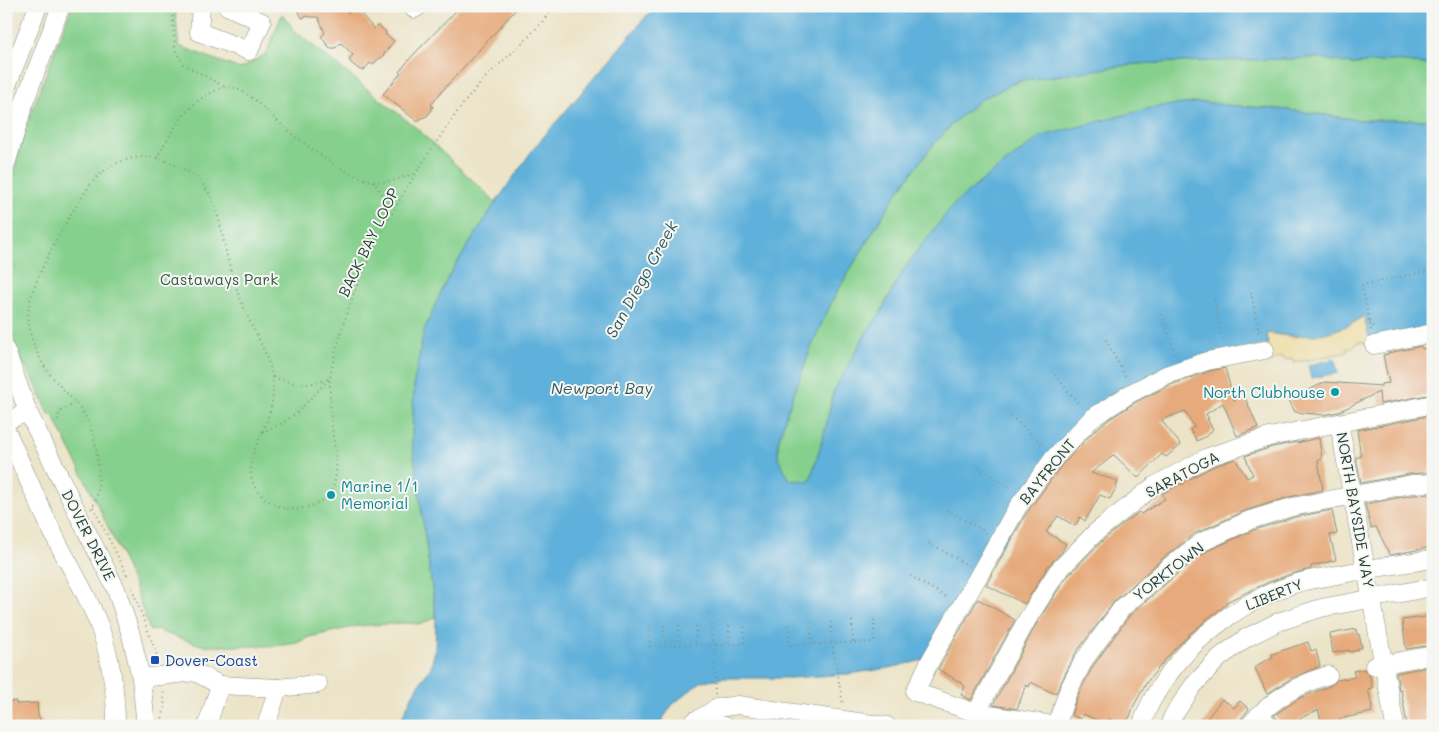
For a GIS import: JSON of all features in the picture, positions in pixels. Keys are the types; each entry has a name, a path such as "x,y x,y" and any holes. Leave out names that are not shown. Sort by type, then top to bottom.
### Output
{"street":[{"path":"6,88 38,6"},
{"path":"6,164 25,100 62,6"},
{"path":"201,6 199,32 249,51 262,22 227,6"},
{"path":"1374,345 1433,333"},
{"name":"BAYFRONT","path":"976,713 915,692 1017,508 1053,459 1092,418 1131,393 1166,376 1207,361 1263,346"},
{"name":"DOVER DRIVE","path":"6,351 28,412 116,589 131,635 140,678 146,726"},
{"name":"SARATOGA","path":"976,713 1028,618 1057,572 1096,532 1154,486 1208,457 1269,437 1433,404"},
{"path":"6,422 28,412"},
{"name":"NORTH BAYSIDE WAY","path":"1334,424 1379,665"},
{"name":"DOVER DRIVE","path":"6,430 100,628 109,656 116,705 116,726"},
{"name":"YORKTOWN","path":"1059,726 1059,718 1068,690 1088,654 1122,608 1170,566 1202,542 1250,520 1292,507 1412,484 1433,483"},
{"name":"LIBERTY","path":"1141,726 1154,695 1174,667 1201,639 1233,612 1261,596 1296,583 1362,569 1433,558"},
{"path":"1169,726 1173,716 1193,686 1219,658 1246,638 1278,622 1321,608 1433,588"},
{"path":"1379,665 1433,655"},
{"path":"1379,665 1385,726"},
{"path":"1379,665 1395,726"},
{"path":"140,678 195,672 220,685 278,688 318,684"},
{"path":"1259,722 1286,692 1309,681 1328,675"},
{"path":"207,726 220,685"},
{"path":"266,726 278,688"},
{"path":"692,723 716,708 738,705 887,726"},
{"path":"976,713 1059,726"},
{"path":"692,723 725,726"}],"path":[{"path":"172,6 175,50 183,64 225,87 237,88 253,98 280,124 319,154 353,175 373,181 404,178 417,172"},
{"name":"BACK BAY LOOP","path":"81,520 95,504 99,475 91,428 84,414 49,374 43,364 32,338 28,316 29,304 44,264 74,210 99,175 122,160 157,158 190,173 199,180 209,193 215,207 238,292 264,350 273,376 274,393 270,412 251,458 251,478 260,494 278,506 291,509 304,508 321,501 329,493 335,482 337,464 331,416 330,378 347,312 363,271 388,220 442,134 478,85 531,35 555,6"},
{"path":"157,158 176,123 190,108 206,95 225,87"},
{"path":"373,181 384,197 388,220"},
{"path":"1374,345 1362,285 1433,270"},
{"path":"1251,292 1263,346"},
{"path":"1214,299 1224,350"},
{"path":"1162,314 1179,363"},
{"path":"1106,340 1130,386"},
{"path":"1055,375 1082,408"},
{"path":"273,376 296,384 315,384 330,378"},
{"path":"262,432 298,412 330,378"},
{"path":"58,420 59,412 75,403"},
{"path":"1011,416 1049,451"},
{"path":"974,464 1016,492"},
{"path":"947,510 991,536"},
{"path":"929,543 973,568"},
{"path":"910,576 954,602"},
{"path":"789,625 790,645 874,642 874,620"},
{"path":"852,621 853,643"},
{"path":"810,622 812,644"},
{"path":"831,622 832,644 845,720"},
{"path":"648,626 650,646 744,644 744,624"},
{"path":"679,625 680,645"},
{"path":"712,625 714,688"},
{"path":"664,626 665,645"},
{"path":"696,626 696,645"},
{"path":"729,626 729,644"}],"green space":[{"name":"Castaways Park","path":"72,6 176,6 179,46 240,69 266,54 282,14 297,33 415,127 496,202 448,277 414,382 412,441 436,617 422,624 403,623 357,626 309,637 297,643 275,646 204,646 161,632 160,629 150,631 130,576 106,522 54,417 49,414 34,381 20,358 6,312 6,221 16,162 32,110"},
{"path":"1318,58 1352,64 1394,61 1433,65 1433,120 1361,120 1289,110 1204,102 1155,107 955,203 916,252 898,279 880,314 864,336 833,393 826,427 810,482 790,480 778,458 778,442 814,340 835,295 901,187 933,145 953,123 981,99 1019,81 1136,64"}],"sand":[{"path":"1364,316 1370,341 1366,345 1363,342 1358,342 1352,348 1347,347 1347,352 1294,363 1292,358 1288,360 1280,357 1272,362 1265,333 1295,337 1349,326"}],"water":[{"name":"Newport Bay","path":"655,6 1433,6 1433,65 1394,61 1352,64 1318,58 1136,64 1019,81 981,99 953,123 933,145 901,187 835,295 814,340 778,442 778,458 790,480 810,481 826,427 833,393 864,336 880,314 898,279 916,252 955,203 1042,136 1155,107 1204,102 1289,110 1361,120 1433,120 1433,328 1370,341 1364,316 1339,329 1316,335 1293,336 1266,333 1268,344 1201,358 1087,417 923,660 890,668 848,674 790,678 724,678 702,681 673,704 658,726 398,726 413,694 431,667 435,650 436,617 412,441 414,382 424,330 448,277 496,202 534,148"},
{"path":"1335,359 1338,373 1311,378 1308,365"}],"building":[{"path":"292,6 345,6 348,13 355,7 374,29 379,26 394,41 384,55 373,65 370,63 364,70 360,70 350,62 350,58 353,55 341,43 335,48 330,48 321,37 325,33 318,17 308,16 302,18 298,10"},
{"path":"461,6 519,6 442,91 431,105 433,107 432,110 427,116 418,122 383,94 414,54"},
{"path":"1422,346 1422,349 1433,347 1433,394 1380,404 1379,392 1338,412 1324,415 1295,412 1289,400 1325,382 1381,386 1381,384 1389,383 1383,355"},
{"path":"1225,368 1234,400 1244,395 1258,428 1237,436 1223,403 1206,414 1213,429 1208,435 1197,441 1190,430 1194,427 1185,411 1161,420 1181,445 1166,457 1162,454 1138,478 1114,455 1091,473 1118,481 1116,488 1110,499 1100,495 1085,521 1080,517 1075,526 1058,516 1046,532 1066,544 1062,552 1048,566 1025,604 986,585 1026,514 1061,466 1094,431 1136,402 1170,385 1210,371"},
{"path":"1433,415 1433,426 1431,426 1433,472 1361,483 1356,457 1361,457 1357,430"},
{"path":"1319,438 1322,459 1318,461 1323,490 1289,497 1247,510 1196,533 1163,558 1114,602 1075,654 1056,693 1031,682 1029,687 1026,685 1017,709 993,705 1037,623 1065,579 1103,540 1139,512 1141,514 1165,499 1162,494 1180,484 1184,484 1184,482 1212,467 1235,459 1247,478 1253,475 1245,456 1272,447"},
{"path":"1430,494 1433,519 1429,519 1432,547 1390,555 1376,527 1371,528 1365,504 1413,495"},
{"path":"1332,510 1337,534 1330,535 1336,560 1311,566 1311,569 1269,582 1226,602 1227,604 1205,620 1177,646 1147,682 1133,707 1130,717 1122,725 1109,719 1106,724 1083,714 1081,719 1071,715 1078,695 1093,666 1130,615 1177,574 1207,551 1254,530 1295,517"},
{"path":"978,599 1015,620 971,700 961,695 965,687 963,684 938,669"},
{"path":"1433,616 1433,645 1406,649 1402,620"},
{"path":"1356,629 1362,648 1349,652 1349,650 1333,653 1330,634"},
{"path":"1308,642 1311,651 1316,650 1320,666 1290,679 1267,694 1255,668 1273,657 1272,654"},
{"path":"1433,666 1433,722 1407,726 1401,689 1399,690 1396,673"},
{"path":"1364,669 1370,676 1372,688 1368,689 1372,712 1339,719 1341,726 1323,726 1318,710 1303,717 1291,726 1282,726 1274,715 1300,698 1332,685 1337,680 1355,677 1353,671"},
{"path":"1222,699 1234,708 1240,701 1249,709 1235,726 1201,726"},
{"path":"16,701 16,704 37,703 38,716 44,726 6,726 6,702"}],"place":[{"name":"North Clubhouse","path":"1335,392"},
{"name":"Marine 1/1 Memorial","path":"331,495"},
{"name":"Dover-Coast","path":"155,660"}],"water label":[{"name":"San Diego Creek","path":"641,279"}]}
